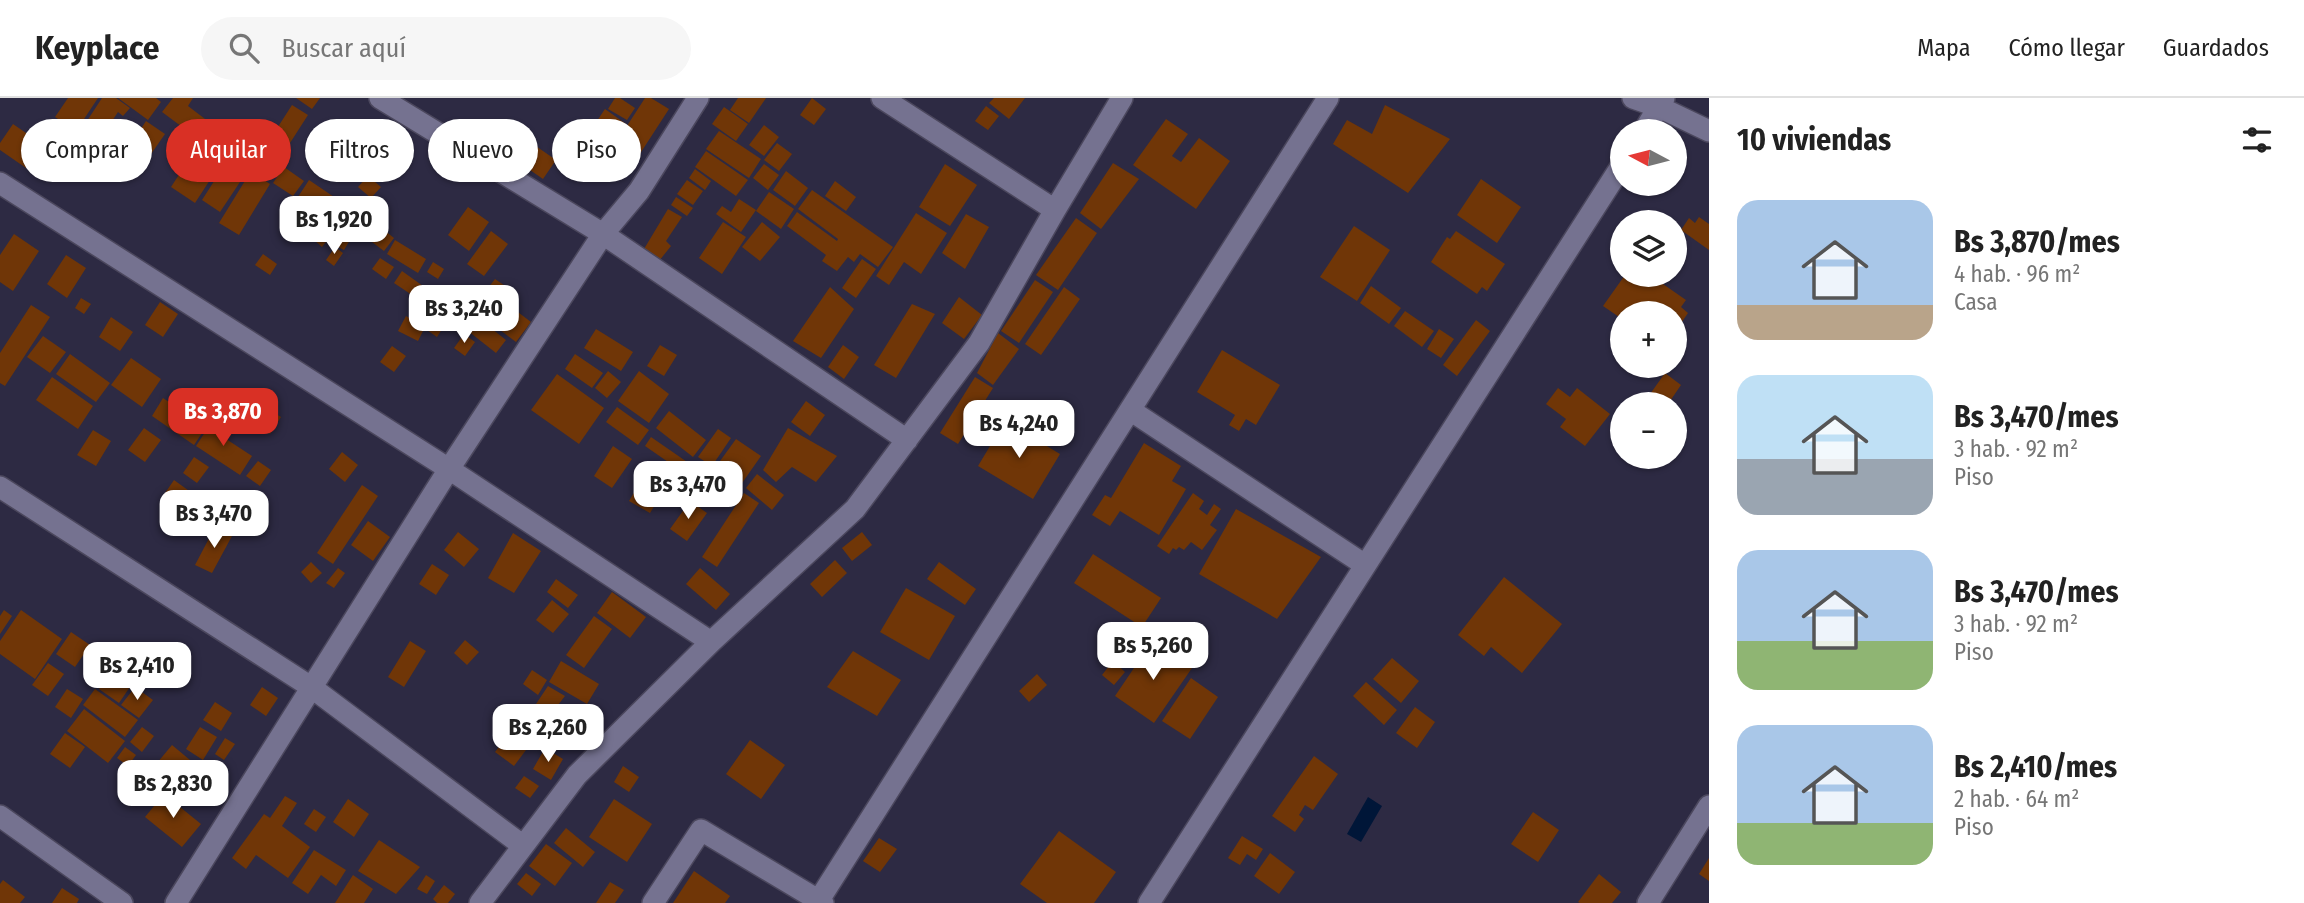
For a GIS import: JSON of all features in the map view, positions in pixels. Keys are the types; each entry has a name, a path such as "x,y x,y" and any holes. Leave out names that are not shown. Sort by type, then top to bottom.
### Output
{"street":[{"path":"380,98 603,234 907,440"},
{"path":"176,903 449,469 603,234 639,191 698,98"},
{"path":"882,98 1055,210"},
{"path":"480,903 577,775 711,642 855,509 979,343 1122,98"},
{"path":"653,903 701,830 821,902 1328,98"},
{"path":"1633,98 1662,103 1709,131"},
{"path":"1652,119 1662,103"},
{"path":"0,183 449,469 711,642"},
{"path":"1149,903 1610,184"},
{"path":"1129,411 1365,565"},
{"path":"0,487 311,687 522,845"},
{"path":"1648,903 1709,806"},
{"path":"0,816 122,903"}],"water":[{"path":"1368,797 1382,806 1361,842 1347,834"}],"building":[{"path":"68,98 98,98 84,119 55,117"},
{"path":"102,98 116,98 130,108 123,116 118,112 113,119 88,119"},
{"path":"118,98 156,98 161,102 147,119"},
{"path":"173,98 193,98 188,106 205,119 171,119 162,112"},
{"path":"296,98 320,98 312,109"},
{"path":"615,98 620,98 635,108 628,119 608,109"},
{"path":"645,98 651,98 669,109 641,152 641,119 631,119"},
{"path":"738,98 766,98 749,123 730,110"},
{"path":"812,98 826,109 814,125 800,115"},
{"path":"994,98 1025,98 1009,119 989,103"},
{"path":"292,105 308,115 291,141 291,119 283,119"},
{"path":"1385,105 1450,139 1408,193 1333,144 1347,120 1372,134"},
{"path":"986,106 999,116 988,130 975,121"},
{"path":"724,107 748,124 736,141 712,124"},
{"path":"605,109 619,119 598,119"},
{"path":"1166,119 1188,134 1172,156 1181,162 1199,138 1230,161 1196,209 1133,165"},
{"path":"13,124 21,130 21,165 0,150 0,143"},
{"path":"152,125 165,134 152,153"},
{"path":"764,125 779,137 764,156 749,145"},
{"path":"719,131 761,159 749,178 706,149"},
{"path":"777,143 792,154 779,171 764,160"},
{"path":"538,148 552,157 552,166 543,179 538,176"},
{"path":"706,151 748,180 736,196 695,167"},
{"path":"1113,163 1139,179 1101,229 1080,213"},
{"path":"764,164 779,175 768,190 753,178"},
{"path":"945,164 977,185 950,226 919,207"},
{"path":"695,169 711,181 705,190 689,178"},
{"path":"786,171 808,188 795,206 773,190"},
{"path":"291,172 304,181 293,196 273,183 291,182"},
{"path":"1481,179 1521,207 1497,243 1457,215"},
{"path":"687,180 703,191 693,205 677,194"},
{"path":"835,181 856,197 846,211 825,196"},
{"path":"174,182 209,182 195,203 171,187"},
{"path":"214,182 240,182 220,212 202,200"},
{"path":"244,182 270,184 239,235 219,223"},
{"path":"308,182 312,182 337,199 326,216 298,197"},
{"path":"363,182 375,182 381,187 371,198 358,187"},
{"path":"812,190 893,247 878,267 860,254 854,262 848,257 837,271 822,261 826,255 787,226 797,212 837,241 838,239 798,209"},
{"path":"769,192 794,209 781,229 756,211"},
{"path":"676,197 693,208 687,216 671,205"},
{"path":"739,199 756,210 741,232 716,214 722,206 731,212"},
{"path":"468,207 489,222 469,251 448,235"},
{"path":"668,209 682,217 666,241 671,246 659,261 644,249"},
{"path":"916,213 947,233 921,274 904,262 889,285 876,276"},
{"path":"966,214 989,227 965,269 942,253"},
{"path":"318,216 335,230 322,247 305,232"},
{"path":"359,217 374,225 367,238 352,229"},
{"path":"1699,217 1709,224 1709,250 1687,234 1689,218 1695,223"},
{"path":"1076,218 1097,233 1058,290 1036,275"},
{"path":"723,222 746,237 722,274 699,258"},
{"path":"762,222 780,237 760,261 742,247"},
{"path":"379,226 394,238 384,251 368,239"},
{"path":"1354,226 1390,250 1357,301 1320,277"},
{"path":"340,228 353,235 344,250 331,243"},
{"path":"491,231 508,244 484,276 467,264"},
{"path":"1456,231 1505,264 1487,291 1482,287 1477,294 1431,262 1447,237 1450,239"},
{"path":"14,234 39,251 13,291 0,282 0,255"},
{"path":"395,240 426,259 418,273 387,254"},
{"path":"335,247 343,253 334,266 326,260"},
{"path":"263,254 277,264 270,275 255,265"},
{"path":"66,255 86,268 67,298 47,284"},
{"path":"380,258 394,267 386,279 372,269"},
{"path":"862,259 876,269 856,298 842,288"},
{"path":"433,262 444,269 438,279 427,272"},
{"path":"402,271 423,286 415,297 394,283"},
{"path":"495,279 514,292 506,303 531,322 516,342 472,309"},
{"path":"1035,280 1053,292 1019,343 1001,331"},
{"path":"1371,286 1401,308 1389,324 1360,303"},
{"path":"830,287 854,309 821,358 793,341"},
{"path":"1064,287 1080,299 1041,355 1025,344"},
{"path":"1616,287 1667,287 1686,300 1610,301 1610,311 1603,306"},
{"path":"959,297 982,315 964,339 942,323"},
{"path":"81,298 91,304 84,314 75,308"},
{"path":"160,302 178,314 163,337 145,325"},
{"path":"912,304 935,314 896,378 874,365"},
{"path":"31,305 50,317 5,386 0,383 0,353"},
{"path":"441,309 451,315 437,337 427,330"},
{"path":"1405,311 1434,331 1422,347 1394,326"},
{"path":"473,314 506,340 496,353 463,327"},
{"path":"406,316 425,327 418,341 398,331"},
{"path":"111,317 133,332 120,351 99,337"},
{"path":"1476,320 1490,331 1457,376 1443,365"},
{"path":"596,329 633,352 621,371 584,348"},
{"path":"1439,329 1454,339 1441,358 1427,349"},
{"path":"998,333 1019,349 993,385 977,373"},
{"path":"464,334 475,342 465,356 454,348"},
{"path":"43,336 66,352 50,373 27,357"},
{"path":"660,345 677,355 664,376 647,366"},
{"path":"843,345 859,357 844,379 828,367"},
{"path":"392,346 406,356 394,372 380,362"},
{"path":"1222,350 1280,385 1256,425 1246,419 1239,431 1229,425 1235,415 1197,392"},
{"path":"70,354 110,383 96,402 56,374"},
{"path":"575,354 603,373 592,388 565,369"},
{"path":"131,358 161,379 142,407 111,385"},
{"path":"608,371 621,382 607,398 595,388"},
{"path":"639,371 669,394 649,423 618,401"},
{"path":"557,374 604,408 579,444 531,410"},
{"path":"52,377 93,406 78,429 36,400"},
{"path":"975,377 993,388 958,444 940,433"},
{"path":"1661,378 1672,378 1681,385 1676,392 1652,392"},
{"path":"1558,388 1570,397 1577,388 1610,414 1585,446 1560,427 1566,419 1546,404"},
{"path":"163,398 206,427 194,445 152,416"},
{"path":"806,401 825,415 810,436 791,422"},
{"path":"617,407 649,430 638,445 606,422"},
{"path":"266,408 281,417 270,434 256,425"},
{"path":"669,411 706,440 693,457 656,428"},
{"path":"215,417 224,423 217,433 252,456 240,475 196,446"},
{"path":"1005,421 1060,454 1033,499 978,466"},
{"path":"144,428 161,440 145,462 128,450"},
{"path":"788,428 837,456 816,482 792,467 776,482 763,470"},
{"path":"718,429 731,438 712,466 698,457"},
{"path":"93,430 111,441 96,466 77,455"},
{"path":"651,437 690,464 684,473 645,446"},
{"path":"736,439 761,456 740,486 715,468"},
{"path":"1144,443 1181,466 1172,481 1186,489 1159,535 1120,511 1110,526 1092,515 1105,495 1111,498"},
{"path":"613,446 632,459 612,488 594,476"},
{"path":"342,452 358,465 345,482 329,469"},
{"path":"194,457 209,467 197,483 183,473"},
{"path":"258,461 271,470 260,486 246,476"},
{"path":"697,461 737,490 728,504 703,486 695,496 680,484"},
{"path":"646,472 667,485 650,513 629,501"},
{"path":"757,474 784,495 772,510 746,488"},
{"path":"174,480 192,493 181,508 163,496"},
{"path":"362,485 378,496 333,564 317,553"},
{"path":"744,493 759,503 717,567 702,557"},
{"path":"1193,493 1204,501 1199,509 1207,515 1214,504 1221,509 1210,525 1217,530 1202,550 1191,542 1184,550 1173,548 1169,554 1157,546"},
{"path":"690,501 707,513 687,541 670,529"},
{"path":"1236,509 1321,557 1277,619 1199,574"},
{"path":"368,521 390,537 373,561 351,545"},
{"path":"215,527 232,536 212,573 195,565"},
{"path":"458,532 479,549 464,567 444,550"},
{"path":"862,532 872,545 852,561 842,548"},
{"path":"513,533 541,551 514,593 488,578"},
{"path":"1093,554 1161,598 1142,627 1074,583"},
{"path":"835,560 847,573 822,597 810,584"},
{"path":"311,562 322,573 311,583 301,572"},
{"path":"939,562 976,589 965,605 927,579"},
{"path":"432,564 449,575 436,595 419,584"},
{"path":"338,568 345,573 334,588 326,583"},
{"path":"700,568 730,594 716,610 686,584"},
{"path":"1504,577 1562,624 1522,673 1491,647 1484,656 1458,635"},
{"path":"556,579 578,595 568,608 547,592"},
{"path":"906,588 955,616 929,660 880,632"},
{"path":"612,592 646,617 630,638 597,613"},
{"path":"552,600 569,614 553,633 536,620"},
{"path":"4,610 12,616 0,634 0,616"},
{"path":"21,610 62,639 35,679 0,654 0,641"},
{"path":"594,616 612,629 584,668 566,655"},
{"path":"71,632 90,645 75,667 56,654"},
{"path":"465,640 479,652 467,665 454,653"},
{"path":"1153,640 1192,668 1154,723 1115,696"},
{"path":"410,641 426,651 404,687 388,677"},
{"path":"853,651 901,680 877,716 827,687"},
{"path":"1392,658 1419,681 1401,703 1373,679"},
{"path":"561,661 599,684 587,704 549,682"},
{"path":"1113,661 1125,672 1114,685 1102,675"},
{"path":"48,663 64,674 48,696 32,685"},
{"path":"113,670 132,684 119,703 99,689"},
{"path":"532,670 547,680 538,695 523,684"},
{"path":"1037,674 1047,685 1029,702 1019,691"},
{"path":"1191,678 1218,697 1190,739 1162,721"},
{"path":"1366,682 1397,710 1384,725 1353,696"},
{"path":"548,686 565,696 548,718 532,710"},
{"path":"135,687 153,700 139,718 121,705"},
{"path":"262,687 278,698 266,716 250,705"},
{"path":"67,689 83,699 71,718 55,707"},
{"path":"95,689 138,720 125,737 83,705"},
{"path":"215,702 232,713 221,731 203,720"},
{"path":"1415,707 1435,722 1417,748 1396,733"},
{"path":"84,709 125,741 108,763 67,731"},
{"path":"142,727 154,736 142,752 130,742"},
{"path":"200,727 217,737 203,760 186,749"},
{"path":"514,728 532,742 514,766 495,752"},
{"path":"65,733 85,747 70,768 50,754"},
{"path":"225,738 235,744 224,760 215,754"},
{"path":"750,740 785,765 761,799 726,774"},
{"path":"172,745 196,765 180,783 157,763"},
{"path":"125,747 136,755 128,766 117,758"},
{"path":"545,748 563,759 551,780 533,769"},
{"path":"1314,756 1338,774 1313,810 1305,805 1299,815 1304,819 1295,832 1272,816"},
{"path":"623,766 639,777 629,792 614,782"},
{"path":"524,776 539,786 530,798 515,788"},
{"path":"164,794 201,824 182,847 145,817"},
{"path":"285,796 297,803 282,826 310,847 288,878 256,855 246,869 232,858 264,814 270,818"},
{"path":"348,799 369,814 354,837 333,822"},
{"path":"614,799 652,824 627,862 589,837"},
{"path":"314,809 326,817 316,832 304,824"},
{"path":"1533,812 1559,830 1538,862 1511,844"},
{"path":"566,828 595,852 583,867 554,843"},
{"path":"1059,831 1116,872 1094,903 1047,903 1020,884"},
{"path":"1242,836 1263,849 1256,860 1247,854 1240,865 1228,858"},
{"path":"879,838 897,849 880,872 863,861"},
{"path":"379,840 420,867 396,894 358,871"},
{"path":"546,844 572,863 555,886 529,866"},
{"path":"314,850 346,870 336,886 321,875 308,894 292,883"},
{"path":"1270,853 1295,872 1279,894 1254,876"},
{"path":"1709,858 1709,881 1699,874"},
{"path":"694,871 730,896 725,903 673,903"},
{"path":"526,873 541,884 532,896 517,884"},
{"path":"1599,874 1621,892 1612,903 1578,902"},
{"path":"353,875 373,889 364,903 335,903"},
{"path":"426,875 435,881 427,894 417,889"},
{"path":"3,880 25,897 20,903 0,903 0,884"},
{"path":"610,882 624,890 615,903 596,903"},
{"path":"444,885 455,894 448,903 437,903 433,899"},
{"path":"62,888 79,899 77,903 52,903"}]}
